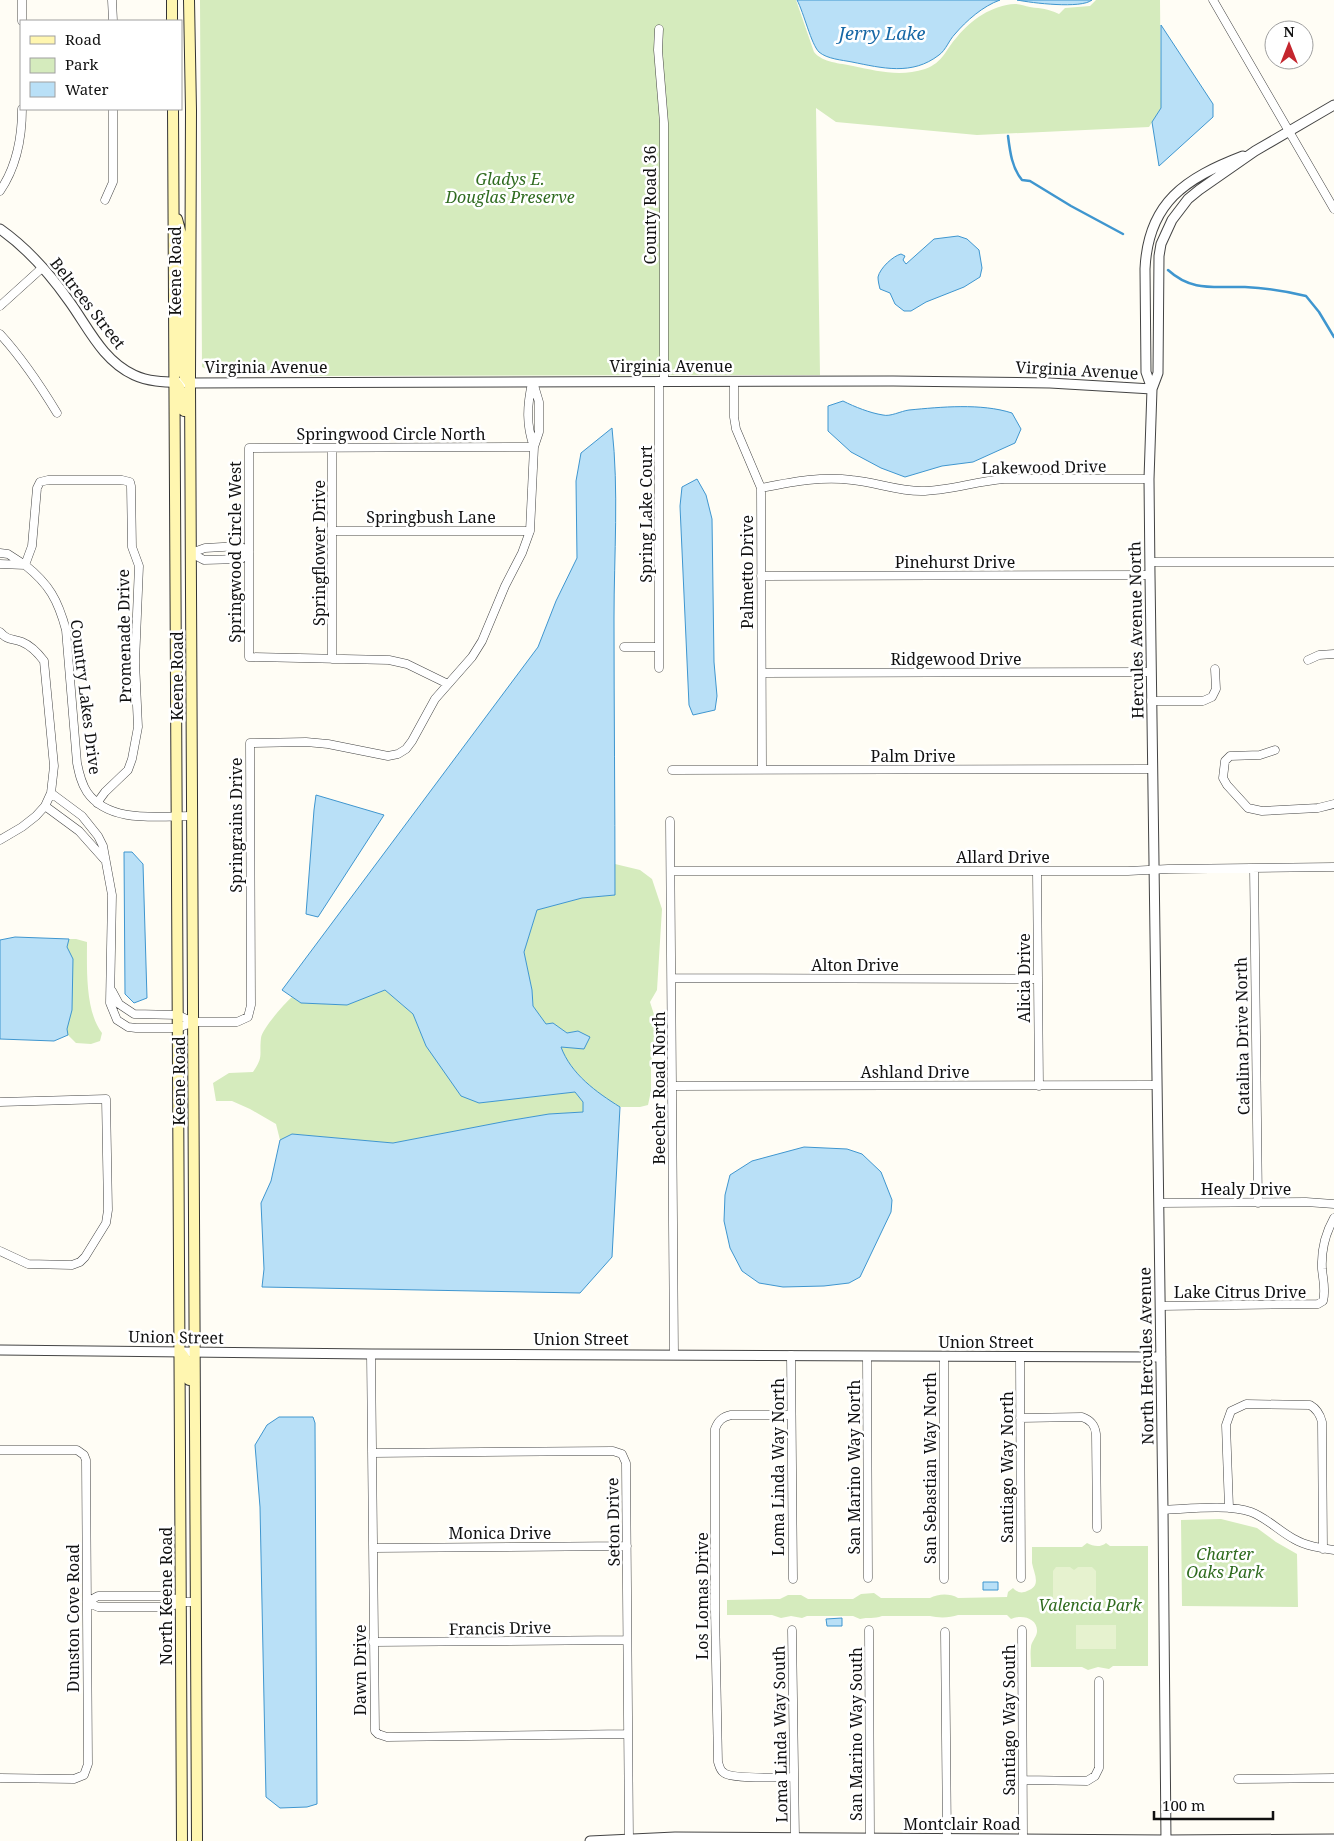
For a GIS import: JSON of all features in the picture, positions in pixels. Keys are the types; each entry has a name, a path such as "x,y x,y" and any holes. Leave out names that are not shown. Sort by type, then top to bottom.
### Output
{"main road":[{"path":"172,0 172,20"},
{"name":"Keene Road","path":"189,0 196,1352"},
{"name":"Keene Road","path":"172,110 180,1352"},
{"path":"173,205 181,234 181,364 185,377 190,383"},
{"path":"175,382 180,387 184,399 184,486 191,516"},
{"path":"179,1213 186,1251 186,1334 190,1346 196,1352"},
{"path":"180,1352 185,1357 189,1370 189,1495 196,1530"},
{"name":"North Keene Road","path":"180,1352 182,1841"},
{"name":"North Keene Road","path":"196,1352 197,1841"}],"street":[{"path":"22,0 22,20"},
{"path":"112,0 112,20"},
{"path":"1213,0 1334,209"},
{"name":"County Road 36","path":"659,29 658,50 664,123 661,381"},
{"path":"1152,389 1158,373 1158,270 1161,244 1172,220 1188,199 1255,151 1334,105"},
{"path":"0,191 13,166 20,146 22,110"},
{"path":"105,200 114,182 113,110"},
{"path":"1152,389 1146,372 1145,269 1148,242 1156,220 1168,201 1185,185 1220,165 1255,151"},
{"name":"Beltrees Street","path":"0,229 26,251 42,268 69,301 106,355 134,374 158,381 190,383"},
{"path":"0,306 42,268"},
{"path":"0,334 18,354 57,413"},
{"name":"Spring Lake Court","path":"659,668 661,381"},
{"name":"Virginia Avenue","path":"190,383 734,381 1050,383 1152,389"},
{"name":"Palmetto Drive","path":"734,381 736,429 761,488 762,769"},
{"name":"Springrains Drive","path":"193,1022 237,1022 244,1020 251,1012 250,742 328,744 388,756 398,754 412,742 435,699 472,658 482,641 530,531 534,448 528,432 528,402 533,382"},
{"name":"Hercules Avenue North","path":"1152,389 1150,575 1154,870"},
{"name":"Springwood Circle North","path":"249,448 534,448"},
{"name":"Springwood Circle West","path":"249,448 249,657 332,659"},
{"name":"Springflower Drive","path":"332,448 332,659"},
{"name":"Lakewood Drive","path":"761,488 809,479 855,480 920,491 946,489 986,480 1004,479 1150,479"},
{"name":"Promenade Drive","path":"25,565 32,546 36,488 40,482 48,480 122,480 130,482 132,490 132,547 139,566 135,662 138,727 128,770 104,792 97,803"},
{"name":"Springbush Lane","path":"333,531 530,531"},
{"path":"240,546 249,552 241,559 204,560 191,553 205,548 240,546"},
{"name":"Country Lakes Drive","path":"0,553 8,554 25,565 44,582 52,592 61,610 66,630 77,762 80,778 87,792 97,803"},
{"path":"1150,562 1334,562"},
{"path":"0,564 25,565"},
{"name":"Pinehurst Drive","path":"761,576 1150,575"},
{"path":"0,632 6,638 22,642 35,649 44,661 54,766 51,793 45,806 22,827 0,840"},
{"path":"624,647 659,647"},
{"path":"1308,660 1334,654"},
{"path":"332,659 389,660 407,664 448,684"},
{"path":"1152,701 1204,700 1212,697 1216,688 1215,670"},
{"name":"Ridgewood Drive","path":"762,673 1151,672"},
{"path":"1275,750 1260,755 1230,756 1225,761 1223,778 1244,805 1254,810 1262,811 1312,809 1334,804"},
{"name":"Palm Drive","path":"672,770 1153,769"},
{"path":"51,793 76,812 98,836 103,846 112,896 111,1008 117,1020 122,1024 136,1028 178,1028 193,1022"},
{"path":"97,803 114,812 135,815 192,816"},
{"path":"45,806 82,834 105,859"},
{"path":"68,822 76,812"},
{"name":"Beecher Road North","path":"670,821 674,1354"},
{"name":"Allard Drive","path":"671,871 1037,871 1334,867"},
{"name":"Catalina Drive North","path":"1254,868 1258,1203"},
{"name":"North Hercules Avenue","path":"1154,870 1166,1840"},
{"name":"Alicia Drive","path":"1037,871 1039,1086"},
{"name":"Alton Drive","path":"672,978 1038,979"},
{"path":"111,989 119,1004 134,1014 178,1015 193,1022"},
{"name":"Ashland Drive","path":"673,1086 1158,1086"},
{"path":"0,1102 106,1099 108,1216 85,1257 80,1262 72,1265 28,1264 0,1251"},
{"name":"Healy Drive","path":"1158,1203 1334,1204"},
{"name":"Lake Citrus Drive","path":"1160,1306 1318,1304 1322,1301 1325,1291 1323,1249 1334,1218"},
{"name":"Union Street","path":"0,1350 371,1354 1161,1357"},
{"name":"Dawn Drive","path":"371,1354 375,1731 382,1736 628,1734"},
{"name":"Loma Linda Way North","path":"791,1356 793,1579"},
{"name":"San Marino Way North","path":"867,1356 868,1578"},
{"name":"San Sebastian Way North","path":"944,1357 944,1579"},
{"name":"Santiago Way North","path":"1020,1357 1021,1578"},
{"path":"1229,1508 1226,1425 1232,1411 1246,1404 1303,1404 1316,1408 1322,1422 1323,1549"},
{"name":"Los Lomas Drive","path":"791,1415 731,1415 717,1423 715,1429 715,1611 718,1762 720,1768 723,1773 735,1777 794,1777"},
{"path":"1020,1418 1082,1417 1093,1423 1096,1434 1097,1528"},
{"name":"Dunston Cove Road","path":"0,1450 78,1450 84,1455 86,1460 88,1764 84,1775 74,1779 0,1778"},
{"name":"Seton Drive","path":"372,1453 618,1452 622,1454 626,1463 629,1840"},
{"path":"1163,1510 1229,1508 1250,1512 1271,1523 1292,1538 1323,1549 1334,1550"},
{"name":"Monica Drive","path":"373,1548 627,1546"},
{"path":"87,1602 98,1607 169,1607 182,1602 196,1602"},
{"name":"Loma Linda Way South","path":"792,1630 795,1838"},
{"name":"San Marino Way South","path":"869,1630 870,1838"},
{"name":"Santiago Way South","path":"1022,1630 1023,1839"},
{"path":"945,1632 947,1839"},
{"name":"Francis Drive","path":"373,1642 627,1640"},
{"path":"1023,1780 1088,1781 1095,1776 1099,1768 1099,1681"},
{"path":"1238,1779 1334,1778"},
{"name":"Montclair Road","path":"590,1841 795,1838 1334,1839"}],"green space":[{"name":"Gladys E. Douglas Preserve","path":"200,0 796,0 814,52 818,56 837,63 880,71 907,73 925,69 936,63 975,19 998,7 1017,4 1059,14 1065,8 1090,6 1096,0 1160,0 1161,108 1149,127 977,135 836,122 816,108 820,375 311,376 290,372 215,373 202,367"},
{"path":"615,864 640,870 652,879 662,909 657,990 650,1002 657,1024 651,1063 651,1091 648,1105 640,1107 620,1107 595,1092 567,1062 560,1047 578,1031 567,1033 553,1023 546,1025 533,1006 532,990 524,952 537,910 582,898 615,895"},
{"path":"69,939 87,942 88,989 92,1013 102,1033 100,1041 91,1044 76,1043 67,1034 67,947"},
{"path":"385,990 413,1014 426,1046 479,1103 575,1092 583,1102 583,1112 549,1114 393,1143 292,1134 280,1140 276,1124 232,1101 216,1101 213,1083 229,1073 253,1072 260,1059 262,1034 292,997 301,1003 347,1005"},
{"name":"Charter Oaks Park","path":"1221,1519 1257,1528 1297,1554 1298,1607 1182,1606 1181,1520"},
{"name":"Valencia Park","path":"1087,1543 1096,1546 1106,1543 1110,1546 1148,1546 1148,1666 1113,1666 1109,1669 1098,1667 1088,1670 1082,1667 1031,1667 1031,1645 1036,1636 1037,1627 1032,1620 1024,1617 1011,1619 1007,1615 958,1615 951,1617 882,1616 860,1619 853,1616 807,1616 802,1618 791,1616 781,1618 772,1615 727,1615 727,1600 780,1599 788,1595 801,1595 808,1599 853,1599 861,1594 874,1593 881,1598 930,1598 944,1595 958,1598 1007,1597 1008,1592 1013,1588 1023,1592 1032,1589 1036,1583 1032,1563 1032,1547 1082,1547"},
{"path":"1056,1567 1070,1567 1074,1570 1078,1567 1092,1567 1096,1571 1096,1607 1092,1611 1078,1611 1075,1607 1071,1611 1057,1611 1053,1608 1053,1571"},
{"path":"1076,1625 1116,1625 1116,1649 1076,1649"}],"water":[{"name":"Jerry Lake","path":"797,0 1000,0 987,6 970,19 953,36 944,50 929,62 918,66 897,69 839,60 819,52 813,42"},
{"path":"1017,0 1092,0 1086,3 1067,5"},
{"path":"1161,25 1213,104 1213,117 1159,166 1152,122 1161,108"},
{"path":"958,236 967,239 979,250 982,268 980,277 964,287 926,302 911,311 904,311 895,304 890,293 880,289 879,274 884,266 894,257 901,254 905,256 903,260 906,264 934,239"},
{"path":"843,401 858,408 886,415 909,410 947,407 974,407 1000,410 1012,413 1021,429 1015,443 973,462 942,466 905,477 881,468 851,452 828,431 828,406"},
{"path":"612,428 616,499 614,618 615,895 582,898 537,910 524,952 532,990 533,1006 546,1024 553,1023 567,1033 578,1031 590,1037 584,1049 561,1047 565,1057 585,1082 620,1107 612,1257 580,1293 262,1287 264,1269 261,1203 271,1181 280,1140 292,1134 393,1143 549,1114 583,1112 583,1102 575,1092 479,1103 461,1096 426,1046 413,1014 385,990 347,1005 301,1003 282,990 538,647 556,601 577,558 576,481 581,453"},
{"path":"697,479 706,495 712,519 714,662 717,696 715,710 693,715 689,705 680,506 682,487"},
{"path":"316,795 384,815 318,917 306,914"},
{"path":"124,852 132,852 143,864 147,998 134,1003 125,994"},
{"path":"15,937 69,939 67,947 73,959 72,1010 67,1029 68,1035 54,1041 0,1039 0,940"},
{"path":"804,1147 847,1149 862,1154 881,1172 892,1200 891,1212 860,1277 849,1283 783,1287 759,1283 742,1271 730,1248 724,1221 725,1195 730,1175 752,1161"},
{"path":"279,1417 313,1417 315,1423 317,1804 307,1807 280,1808 266,1797 260,1507 255,1445 267,1425"},
{"path":"983,1582 998,1582 998,1590 983,1590"},
{"path":"842,1618 842,1626 827,1626 826,1619"}],"waterway":[{"path":"1008,136 1014,165 1022,180 1030,181 1123,234"},
{"path":"1168,270 1177,277 1195,285 1260,288 1306,296 1319,312 1334,337"}]}
